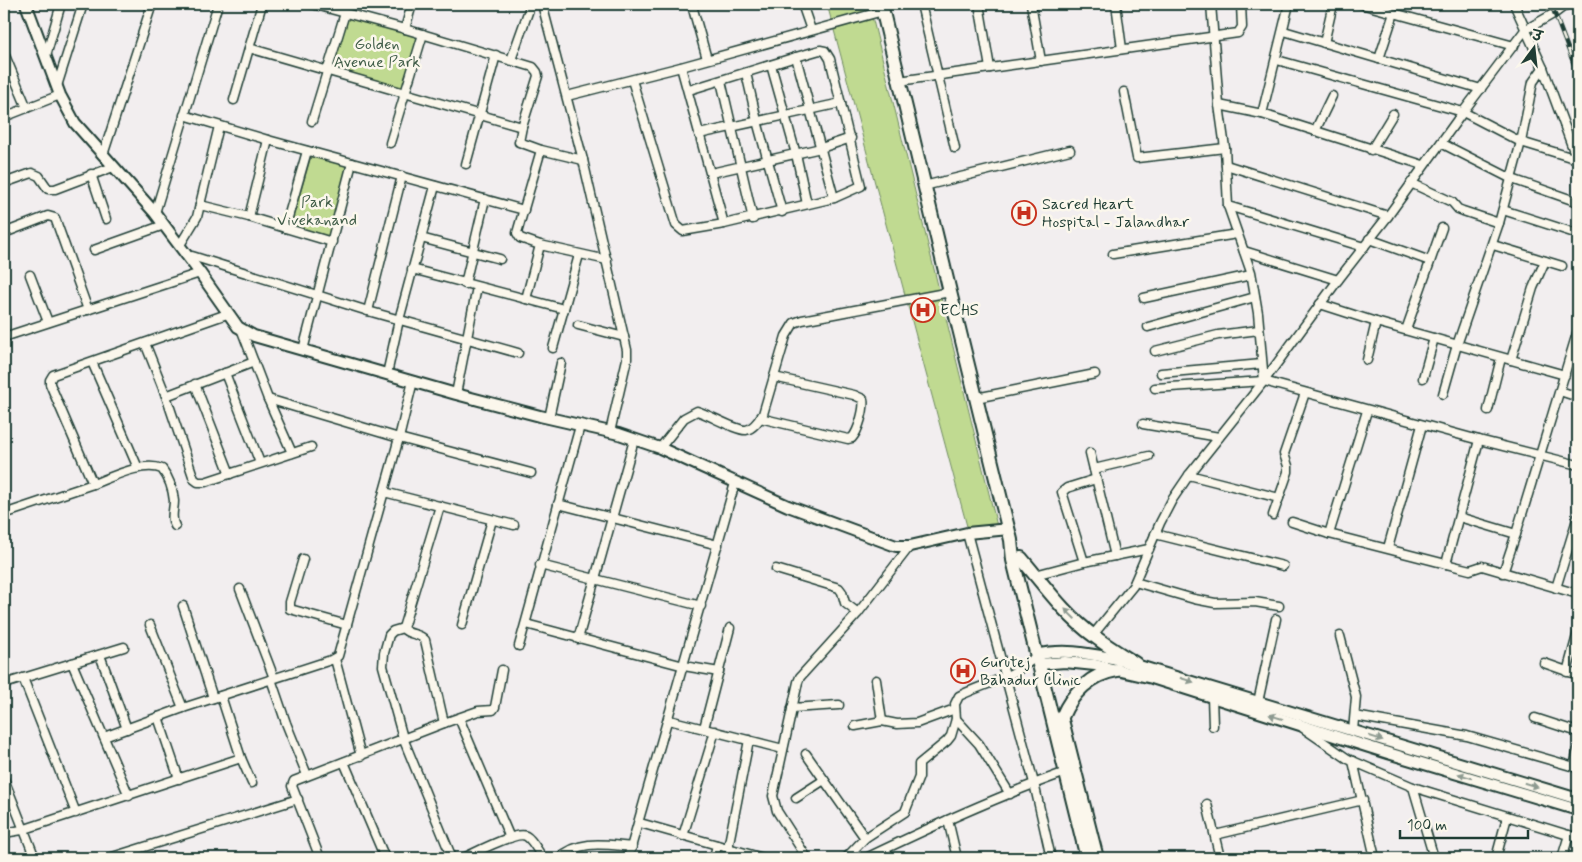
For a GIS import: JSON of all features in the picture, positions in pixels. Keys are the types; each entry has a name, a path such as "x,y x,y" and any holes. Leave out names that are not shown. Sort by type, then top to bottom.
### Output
{"main road":[{"path":"882,7 1010,535 1013,560 1040,660 1087,858"},
{"path":"1010,535 1021,558 1054,598 1093,635 1136,664"},
{"path":"1021,558 1040,660 1062,717 1097,858"},
{"path":"1062,717 1067,703 1090,680 1105,672 1117,670"}],"street":[{"path":"26,4 58,90 75,123 155,213 200,273 227,314 242,331 268,399 292,453"},
{"path":"46,56 61,4"},
{"path":"4,117 27,108 58,90 83,4"},
{"path":"103,155 152,4"},
{"path":"155,213 218,4"},
{"path":"234,100 262,4"},
{"path":"312,4 423,34 533,67 538,76 519,142 541,150 583,160"},
{"path":"405,29 412,4"},
{"path":"511,60 531,4"},
{"path":"542,4 608,260 628,355 610,432"},
{"path":"693,4 706,59"},
{"path":"802,4 810,30"},
{"path":"922,4 955,148"},
{"path":"979,4 990,68"},
{"path":"1031,4 1041,61"},
{"path":"1116,4 1122,49"},
{"path":"1211,4 1219,105 1225,148 1228,206 1251,276 1264,381"},
{"path":"899,81 1238,33 1241,31 1242,24 1241,4"},
{"path":"1262,114 1284,31 1289,4"},
{"path":"1324,43 1333,4"},
{"path":"1362,4 1514,46"},
{"path":"1514,4 1543,68 1577,161"},
{"path":"1093,635 1135,582 1155,534 1172,500 1189,475 1264,381 1525,30 1567,4"},
{"path":"567,96 632,80 810,30 882,7"},
{"path":"1379,59 1394,12"},
{"path":"312,121 345,13"},
{"path":"1284,31 1481,89"},
{"path":"390,143 423,34"},
{"path":"249,48 522,127"},
{"path":"632,80 676,225 683,231 782,212 834,198 862,186 830,59 825,51 820,50 689,90"},
{"path":"4,53 27,108"},
{"path":"466,164 496,56"},
{"path":"796,57 834,198"},
{"path":"1276,60 1463,112 1521,142 1577,161"},
{"path":"771,65 796,154 807,204"},
{"path":"681,66 724,224"},
{"path":"1443,394 1457,345 1493,246 1521,142 1533,82 1543,68"},
{"path":"746,73 782,212"},
{"path":"721,81 753,219"},
{"path":"1124,92 1137,158 1225,148"},
{"path":"1315,132 1332,96"},
{"path":"699,134 810,108 841,103"},
{"path":"1219,105 1262,114 1423,165"},
{"path":"1372,150 1393,114"},
{"path":"184,116 524,210"},
{"path":"180,246 195,222 219,126"},
{"path":"711,173 821,148 851,138"},
{"path":"248,217 268,140"},
{"path":"1441,143 1512,178 1578,202"},
{"path":"541,150 518,229 518,236 540,245 608,260"},
{"path":"924,186 1070,150"},
{"path":"285,228 307,151"},
{"path":"304,350 352,163"},
{"path":"1226,165 1388,216"},
{"path":"4,183 32,173 39,176 48,189 55,189 113,167"},
{"path":"91,174 106,220"},
{"path":"368,311 402,176"},
{"path":"1411,183 1452,202 1456,208 1463,212 1499,223"},
{"path":"387,374 412,269 435,186"},
{"path":"465,284 485,199"},
{"path":"200,205 332,242"},
{"path":"1228,206 1364,247"},
{"path":"1502,210 1578,234"},
{"path":"4,233 48,216 56,218 88,310"},
{"path":"94,250 164,225"},
{"path":"1406,330 1442,228"},
{"path":"1113,254 1237,234"},
{"path":"421,238 500,259"},
{"path":"1369,239 1430,260"},
{"path":"526,299 540,245"},
{"path":"1493,246 1562,266"},
{"path":"1244,252 1338,280"},
{"path":"553,348 579,255"},
{"path":"188,257 192,256 317,296 518,353"},
{"path":"1511,360 1533,288 1544,260"},
{"path":"412,269 564,309"},
{"path":"4,335 200,273"},
{"path":"30,275 48,322"},
{"path":"1144,298 1251,276"},
{"path":"456,394 477,287"},
{"path":"660,448 678,424 694,412 703,413 745,430 760,418 789,330 794,323 950,292"},
{"path":"1148,328 1255,297"},
{"path":"1320,304 1376,322 1565,375"},
{"path":"92,484 50,380 53,375 227,314"},
{"path":"1366,360 1376,322"},
{"path":"578,325 624,337"},
{"path":"1155,351 1218,336 1259,330"},
{"path":"1503,573 1578,330"},
{"path":"242,331 456,394 610,432 660,448 788,506 896,546 910,546 967,533 1010,535"},
{"path":"1423,378 1434,338"},
{"path":"144,343 166,396 194,479 200,483 312,447"},
{"path":"1488,410 1501,358"},
{"path":"92,362 138,468"},
{"path":"166,396 254,362"},
{"path":"549,418 560,363"},
{"path":"1161,373 1262,364"},
{"path":"225,373 260,463"},
{"path":"976,398 1095,374"},
{"path":"760,418 848,439 852,438 856,433 864,405 862,400 854,395 774,377"},
{"path":"104,737 183,708 335,659 340,650 413,381"},
{"path":"1155,388 1264,381 1422,425 1578,465"},
{"path":"195,384 230,474"},
{"path":"1560,391 1578,397"},
{"path":"1273,515 1288,472 1284,454 1306,393"},
{"path":"268,399 399,438 531,473"},
{"path":"1329,534 1367,410"},
{"path":"1143,424 1220,437"},
{"path":"1388,548 1422,425"},
{"path":"519,646 580,426"},
{"path":"578,639 634,440"},
{"path":"1446,564 1479,440"},
{"path":"1090,453 1115,556"},
{"path":"1094,469 1149,456"},
{"path":"4,514 138,468 154,467 162,469 165,473 172,492 174,501 172,519 175,526"},
{"path":"1189,475 1279,498"},
{"path":"1084,562 1062,492 1068,488 1096,479"},
{"path":"628,858 640,823 735,483"},
{"path":"384,492 514,525"},
{"path":"558,504 718,545"},
{"path":"402,628 440,506"},
{"path":"1556,588 1578,516"},
{"path":"1460,517 1516,534"},
{"path":"462,625 492,520"},
{"path":"1292,522 1329,534 1470,570 1482,566 1578,594"},
{"path":"967,533 1034,783 1051,858"},
{"path":"1155,534 1283,566"},
{"path":"807,858 773,802 800,677 858,613 910,546"},
{"path":"1035,575 1084,562 1149,549"},
{"path":"303,559 290,602 290,609 347,625"},
{"path":"540,565 701,606"},
{"path":"776,569 839,588 846,603 858,613"},
{"path":"1135,582 1215,603 1256,602 1278,606"},
{"path":"240,589 273,678 286,723 307,775"},
{"path":"183,606 252,783"},
{"path":"1258,702 1276,619"},
{"path":"526,624 684,666 719,672"},
{"path":"150,625 183,708"},
{"path":"402,628 405,631 420,635 425,640 444,723"},
{"path":"402,628 393,631 389,635 384,652 383,666 403,738 452,858"},
{"path":"704,728 730,628"},
{"path":"1567,672 1578,632"},
{"path":"1340,636 1356,697 1356,716 1353,731"},
{"path":"4,684 124,647"},
{"path":"846,858 865,838 905,812 919,777 919,764 951,736 956,719 956,700 959,696 1062,651 1089,654 1136,664 1153,674 1212,697 1578,810"},
{"path":"100,655 127,729"},
{"path":"335,659 361,756"},
{"path":"1040,660 1096,665 1117,670 1153,674 1258,702 1578,800"},
{"path":"1544,663 1578,675"},
{"path":"72,664 129,796"},
{"path":"320,858 292,784 296,779 444,723 478,711 494,709 502,670"},
{"path":"24,678 76,813"},
{"path":"876,680 882,722"},
{"path":"1212,697 1213,726"},
{"path":"792,708 839,705"},
{"path":"855,726 882,722 897,724 917,723 955,709"},
{"path":"1356,716 1467,736 1576,767 1578,749"},
{"path":"158,717 179,779"},
{"path":"459,718 510,838"},
{"path":"1534,718 1578,732"},
{"path":"956,719 979,744 1010,794"},
{"path":"669,720 783,750"},
{"path":"1297,724 1353,761 1413,788 1578,838"},
{"path":"683,836 715,731"},
{"path":"728,848 750,740"},
{"path":"806,754 865,838"},
{"path":"4,834 76,813 241,758"},
{"path":"1353,761 1375,858"},
{"path":"344,762 384,858"},
{"path":"866,858 1034,783 1066,772"},
{"path":"4,779 22,830 35,858"},
{"path":"796,798 824,780"},
{"path":"1413,788 1434,858"},
{"path":"109,858 298,799"},
{"path":"1214,835 1363,800"},
{"path":"1207,804 1220,858"},
{"path":"1496,858 1507,817"},
{"path":"948,820 957,858"},
{"path":"640,823 762,858"},
{"path":"463,858 510,838 522,835 528,838 543,858"},
{"path":"1562,858 1569,835"},
{"path":"714,858 717,845"},
{"path":"560,858 572,849 580,846 632,847"},
{"path":"274,858 281,858"}],"green space":[{"path":"827,4 869,4 997,526 968,530"},
{"name":"Golden Avenue Park","path":"346,14 422,35 406,92 332,71"},
{"name":"Park Vivekanand","path":"312,153 352,163 332,240 290,228"}],"railway":[{"path":"1551,4 1578,75"}],"place":[{"name":"Sacred Heart Hospital - Jalandhar","path":"1024,213"},
{"name":"ECHS","path":"923,310"},
{"name":"Gurutej Bahadur Clinic","path":"963,671"}]}
